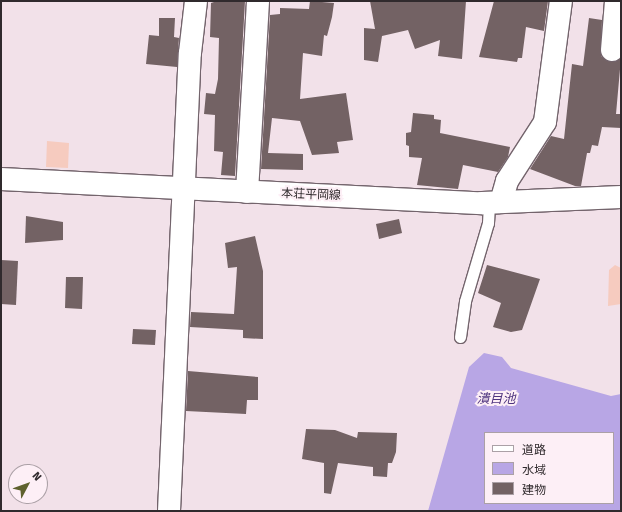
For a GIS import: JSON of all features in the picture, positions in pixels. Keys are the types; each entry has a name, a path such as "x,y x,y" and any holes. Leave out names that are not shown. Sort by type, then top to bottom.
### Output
{"street":[{"path":"169,511 186,190 190,53 196,1"},
{"path":"247,192 258,1"},
{"path":"495,202 544,122 561,1"},
{"path":"612,50 616,1"},
{"name":"本荘平岡線","path":"1,178 186,190 495,202 621,198"}],"lane":[{"path":"460,337 465,301 495,202"}],"shaded area":[{"path":"47,141 69,143 68,168 46,167"},
{"path":"615,265 621,268 621,304 608,306 609,270"}],"water":[{"name":"潰目池","path":"484,353 502,357 511,368 611,396 621,394 621,511 428,511 469,367"}],"building":[{"path":"217,1 245,1 235,176 221,175 223,152 214,151 215,115 204,114 206,93 215,94 218,79 219,38 210,37 211,3"},
{"path":"310,1 334,3 327,36 324,35 322,56 303,53 300,99 346,93 353,140 337,142 339,153 312,155 300,121 272,118 268,153 303,154 303,170 261,169 270,15 280,14 280,8 309,9"},
{"path":"370,1 466,1 462,59 438,56 440,40 415,49 408,30 382,36 378,62 364,60 364,28 375,29"},
{"path":"494,1 548,1 544,31 526,27 522,58 518,58 517,62 479,57"},
{"path":"159,18 175,18 174,37 179,38 177,67 146,64 149,35 159,36"},
{"path":"589,18 602,20 601,56 611,62 621,58 616,114 621,114 621,128 602,127 598,146 592,145 590,153 587,153 581,186 575,186 530,169 551,136 564,139 572,64 583,66"},
{"path":"413,113 434,115 434,119 441,120 440,133 510,147 508,157 498,172 463,165 458,189 417,185 422,158 409,157 409,146 406,145 406,133 411,132"},
{"path":"26,216 63,222 63,240 25,243"},
{"path":"399,219 402,233 379,239 376,224"},
{"path":"255,236 263,271 263,339 243,338 243,330 190,327 191,312 234,314 237,267 228,268 225,243"},
{"path":"1,260 18,261 16,305 1,304"},
{"path":"487,265 540,279 522,330 511,332 493,327 501,303 478,293"},
{"path":"66,277 83,277 82,309 65,308"},
{"path":"133,329 156,330 155,345 132,344"},
{"path":"188,371 258,377 258,400 247,400 246,414 186,411"},
{"path":"306,429 335,430 357,438 358,432 397,433 396,452 392,463 388,463 387,477 373,476 373,467 338,463 331,494 324,493 324,463 302,459"}]}
